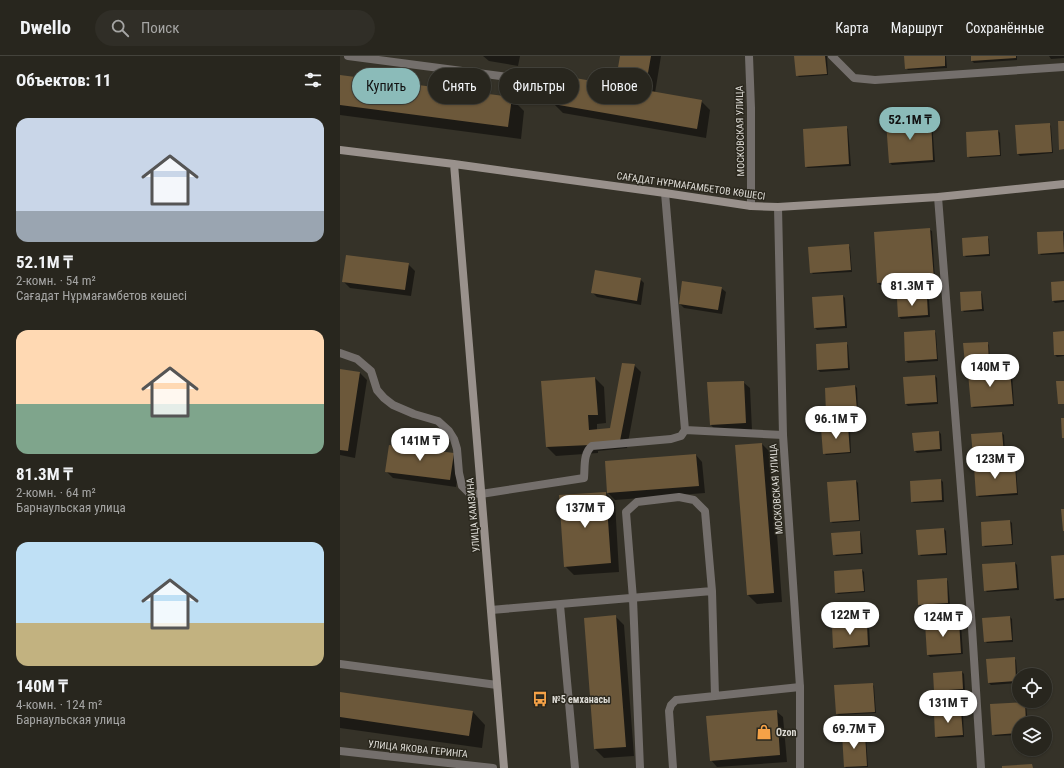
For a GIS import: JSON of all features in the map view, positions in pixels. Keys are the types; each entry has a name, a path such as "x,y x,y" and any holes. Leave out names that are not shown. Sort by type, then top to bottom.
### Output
{"main road":[{"name":"САҒАДАТ НҰРМАҒАМБЕТОВ КӨШЕСІ","path":"340,150 454,164 751,206 778,208 938,197 1064,184"},
{"name":"УЛИЦА КАМЗИНА","path":"454,164 504,768"}],"street":[{"path":"348,56 499,76"},
{"name":"МОСКОВСКАЯ УЛИЦА","path":"749,56 751,108 751,206"},
{"path":"832,56 854,78 874,80 1064,67"},
{"path":"340,353 357,359 371,372 377,390 393,405 414,414 438,421 449,431 454,439 457,449 458,473 462,486 469,493 481,494 584,478 586,455 592,446 671,439 681,436 685,430 665,193"},
{"path":"938,197 972,628 981,768"},
{"name":"МОСКОВСКАЯ УЛИЦА","path":"778,208 783,435 800,687 800,768"},
{"path":"685,430 783,435"},
{"path":"640,768 633,599 626,512 637,502 680,496 694,500 705,511 712,592 715,696"},
{"path":"491,610 712,592"},
{"path":"560,605 575,768"},
{"path":"340,664 497,685"},
{"path":"673,768 669,711 671,705 676,700 800,687"},
{"name":"УЛИЦА ЯКОВА ГЕРИНГА","path":"340,751 493,768"}],"building":[{"path":"620,56 651,56 649,68 618,68"},
{"path":"794,56 825,56 827,74 796,76"},
{"path":"904,56 945,56 945,66 905,69"},
{"path":"971,56 1016,56 1016,58 971,61"},
{"path":"340,75 352,77 352,104 420,104 420,85 428,86 428,104 491,104 491,94 499,95 499,104 511,104 508,127 340,105"},
{"path":"579,79 587,80 587,104 652,104 652,91 702,100 697,129 553,104 579,104"},
{"path":"931,119 933,160 889,163 886,122"},
{"path":"1058,121 1064,121 1064,149 1059,150"},
{"path":"1050,123 1052,152 1017,154 1015,125"},
{"path":"847,126 849,164 805,167 803,129"},
{"path":"998,130 1000,155 967,157 966,132"},
{"path":"930,228 934,279 877,283 874,232"},
{"path":"1063,231 1064,252 1038,254 1037,232"},
{"path":"988,236 989,254 963,256 962,238"},
{"path":"849,244 851,270 810,273 808,247"},
{"path":"346,255 409,263 405,290 342,282"},
{"path":"595,270 641,278 637,301 591,293"},
{"path":"682,281 722,287 718,310 679,304"},
{"path":"1064,281 1064,300 1052,301 1051,282"},
{"path":"981,291 982,309 961,311 960,292"},
{"path":"843,295 845,326 814,328 812,297"},
{"path":"927,297 928,315 898,317 897,299"},
{"path":"935,330 937,359 905,361 904,332"},
{"path":"1064,331 1064,355 1054,355 1053,332"},
{"path":"847,342 848,368 817,370 816,344"},
{"path":"988,342 989,363 965,364 963,343"},
{"path":"622,363 635,364 620,441 590,445 546,447 541,381 595,377 598,415 588,415 589,430 610,428"},
{"path":"340,369 360,372 348,451 340,450"},
{"path":"1010,370 1013,404 971,407 968,373"},
{"path":"935,375 937,402 905,404 903,377"},
{"path":"744,381 746,423 710,425 707,382"},
{"path":"1056,381 1064,381 1064,404 1058,404"},
{"path":"855,385 857,411 826,413 825,388"},
{"path":"1061,418 1064,418 1064,438 1062,438"},
{"path":"848,426 850,452 823,454 821,428"},
{"path":"939,431 940,449 914,451 912,433"},
{"path":"1002,432 1004,454 973,456 971,434"},
{"path":"762,443 774,593 747,595 735,445"},
{"path":"389,445 454,453 450,480 385,472"},
{"path":"696,454 699,486 607,493 605,461"},
{"path":"1015,465 1017,493 976,496 974,467"},
{"path":"941,479 942,500 911,502 910,481"},
{"path":"856,480 859,520 830,522 827,482"},
{"path":"606,492 611,563 564,567 559,495"},
{"path":"1061,509 1064,509 1064,531 1063,531"},
{"path":"1010,520 1012,544 982,546 981,522"},
{"path":"944,528 946,553 918,555 916,530"},
{"path":"860,531 861,553 833,555 831,533"},
{"path":"1064,555 1064,598 1054,599 1051,556"},
{"path":"1015,562 1017,588 984,591 982,564"},
{"path":"862,569 864,591 835,593 834,571"},
{"path":"947,578 948,603 918,605 917,580"},
{"path":"616,615 626,747 594,749 584,618"},
{"path":"1010,616 1012,640 984,642 982,618"},
{"path":"959,621 961,653 927,655 925,623"},
{"path":"867,624 868,645 833,648 832,626"},
{"path":"1015,657 1015,668 1012,668 1012,681 988,683 986,659"},
{"path":"962,671 963,689 934,691 933,673"},
{"path":"873,683 875,712 836,714 834,685"},
{"path":"340,692 473,711 469,736 340,717"},
{"path":"1012,703 1012,708 1025,708 1026,716 1012,716 1012,734 992,735 990,704"},
{"path":"777,710 780,755 710,761 706,716"},
{"path":"961,711 963,735 935,737 934,713"},
{"path":"865,733 867,766 844,767 842,734"},
{"path":"1032,764 1033,768 1002,768 1002,766"}],"place":[{"name":"№5 емханасы","path":"540,699"},
{"name":"Ozon","path":"764,732"}]}
